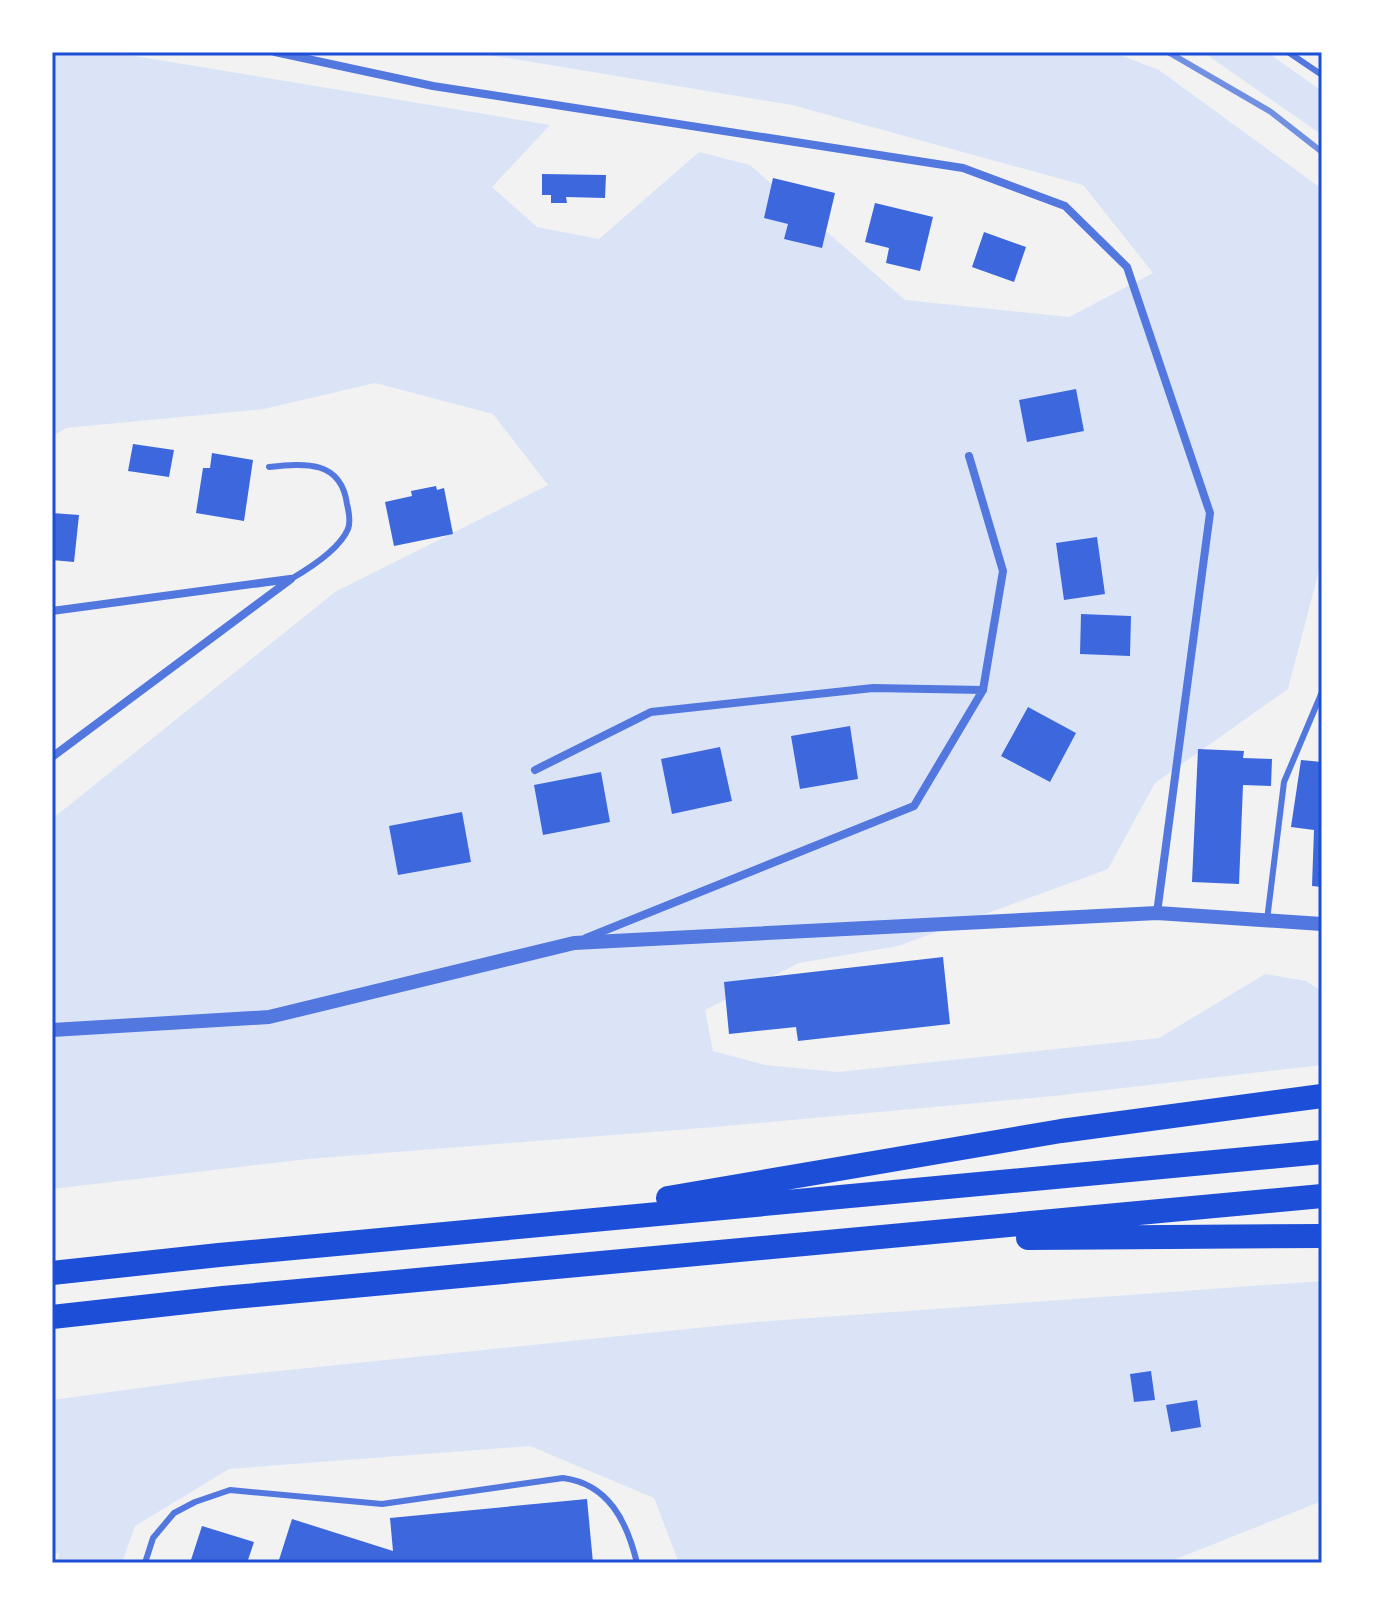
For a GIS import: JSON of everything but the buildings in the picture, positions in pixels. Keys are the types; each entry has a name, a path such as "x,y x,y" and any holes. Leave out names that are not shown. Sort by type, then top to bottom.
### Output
{"highway":[{"path":"488,1230 1061,1131 1322,1096"},
{"path":"52,1273 1322,1152"},
{"path":"52,1317 223,1298 1322,1196"},
{"path":"866,1239 1322,1236"}],"street":[{"path":"275,52 433,86 963,168 1065,206 1127,267 1210,513 1157,913"},
{"path":"52,1030 269,1017 574,943 914,806 983,690 1003,571 969,456"},
{"path":"52,611 291,579"},
{"path":"52,757 291,579"},
{"path":"535,770 651,712 873,688 983,690"},
{"path":"574,943 1157,913 1322,924"}],"lane":[{"path":"1288,52 1322,75"},
{"path":"269,467 301,463 330,470 345,488 350,518 347,530 315,565 291,579"},
{"path":"1267,920 1284,782 1322,692"},
{"path":"145,1563 153,1538 174,1513 230,1490 382,1504 563,1478 581,1480 599,1491 614,1508 631,1539 637,1563"}],"shaded area":[{"path":"471,52 1112,52 1159,70 1322,189 1322,559 1288,689 1155,783 1108,869 898,946 799,963 705,1010 713,1051 765,1065 838,1072 1159,1038 1265,974 1306,981 1322,991 1322,1065 1054,1096 308,1159 52,1189 52,819 335,592 548,485 493,414 375,383 264,409 66,428 52,437 52,53 135,56 550,125 492,187 537,227 599,239 699,152 750,165 905,300 1069,317 1153,273 1083,185 792,105"},
{"path":"1203,52 1267,52 1322,91 1322,135"},
{"path":"1322,1281 1322,1501 1166,1563 679,1563 654,1498 530,1446 229,1469 135,1526 122,1563 57,1563 59,1553 52,1554 52,1400 220,1377 755,1322"}],"railway":[{"path":"1168,52 1271,112 1322,152"}]}
